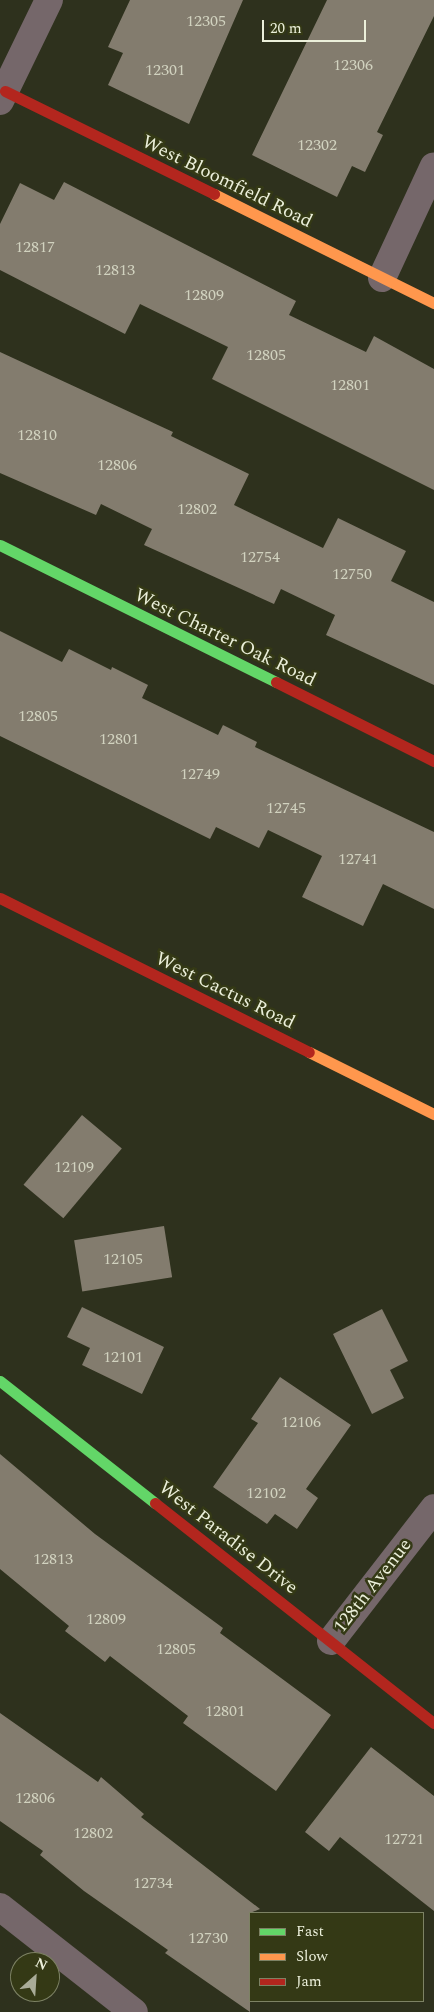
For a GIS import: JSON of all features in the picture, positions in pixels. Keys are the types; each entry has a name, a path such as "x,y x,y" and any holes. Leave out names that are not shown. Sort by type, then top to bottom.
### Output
{"street":[{"path":"2,96 50,0"},
{"name":"West Bloomfield Road","path":"2,96 434,303"},
{"path":"382,278 434,166"},
{"name":"West Charter Oak Road","path":"0,545 434,761"},
{"name":"West Cactus Road","path":"0,898 434,1114"},
{"name":"West Paradise Drive","path":"0,1381 434,1722"},
{"name":"128th Avenue","path":"330,1641 434,1508"},
{"path":"0,1907 134,2012"}],"building":[{"path":"130,0 243,0 189,124 108,85 123,53 108,47"},
{"path":"327,0 434,0 434,16 377,132 383,135 365,172 352,166 337,197 252,155"},
{"path":"64,182 296,301 289,315 366,352 374,336 434,369 434,490 212,379 228,347 140,304 125,334 0,270 0,224 20,183 54,200"},
{"path":"0,352 173,432 171,436 249,474 234,505 323,548 338,518 406,551 391,581 434,602 434,685 326,635 335,615 281,589 274,604 144,545 152,529 101,504 96,515 0,473"},
{"path":"0,631 62,662 69,649 111,670 112,667 148,685 142,698 218,735 223,725 257,742 255,747 434,832 434,909 383,884 363,926 302,897 322,856 268,830 259,848 216,827 210,839 0,736"},
{"path":"82,1115 122,1148 63,1218 24,1185"},
{"path":"164,1226 172,1277 82,1292 74,1240"},
{"path":"82,1307 164,1347 142,1394 82,1365 90,1348 67,1337"},
{"path":"382,1309 408,1361 390,1370 404,1398 372,1414 333,1334"},
{"path":"280,1377 351,1425 306,1489 318,1498 297,1529 275,1514 267,1524 213,1487 258,1423 251,1419"},
{"path":"0,1454 95,1534 223,1628 220,1633 331,1715 276,1791 183,1723 188,1716 110,1656 105,1662 65,1631 69,1626 0,1569"},
{"path":"0,1713 98,1782 101,1777 144,1814 141,1817 260,1909 249,1912 250,2012 165,1953 168,1950 84,1891 40,1855 43,1851 0,1821"},
{"path":"371,1747 434,1796 434,1911 340,1837 329,1851 305,1832"}],"traffic: fast":[{"path":"0,545 276,682"},
{"path":"0,1381 155,1503"}],"traffic: slow":[{"path":"214,194 434,303"},
{"path":"309,1052 434,1114"}],"traffic: jam":[{"path":"5,91 214,194"},
{"path":"276,682 434,761"},
{"path":"0,898 309,1052"},
{"path":"155,1503 434,1723"}]}
